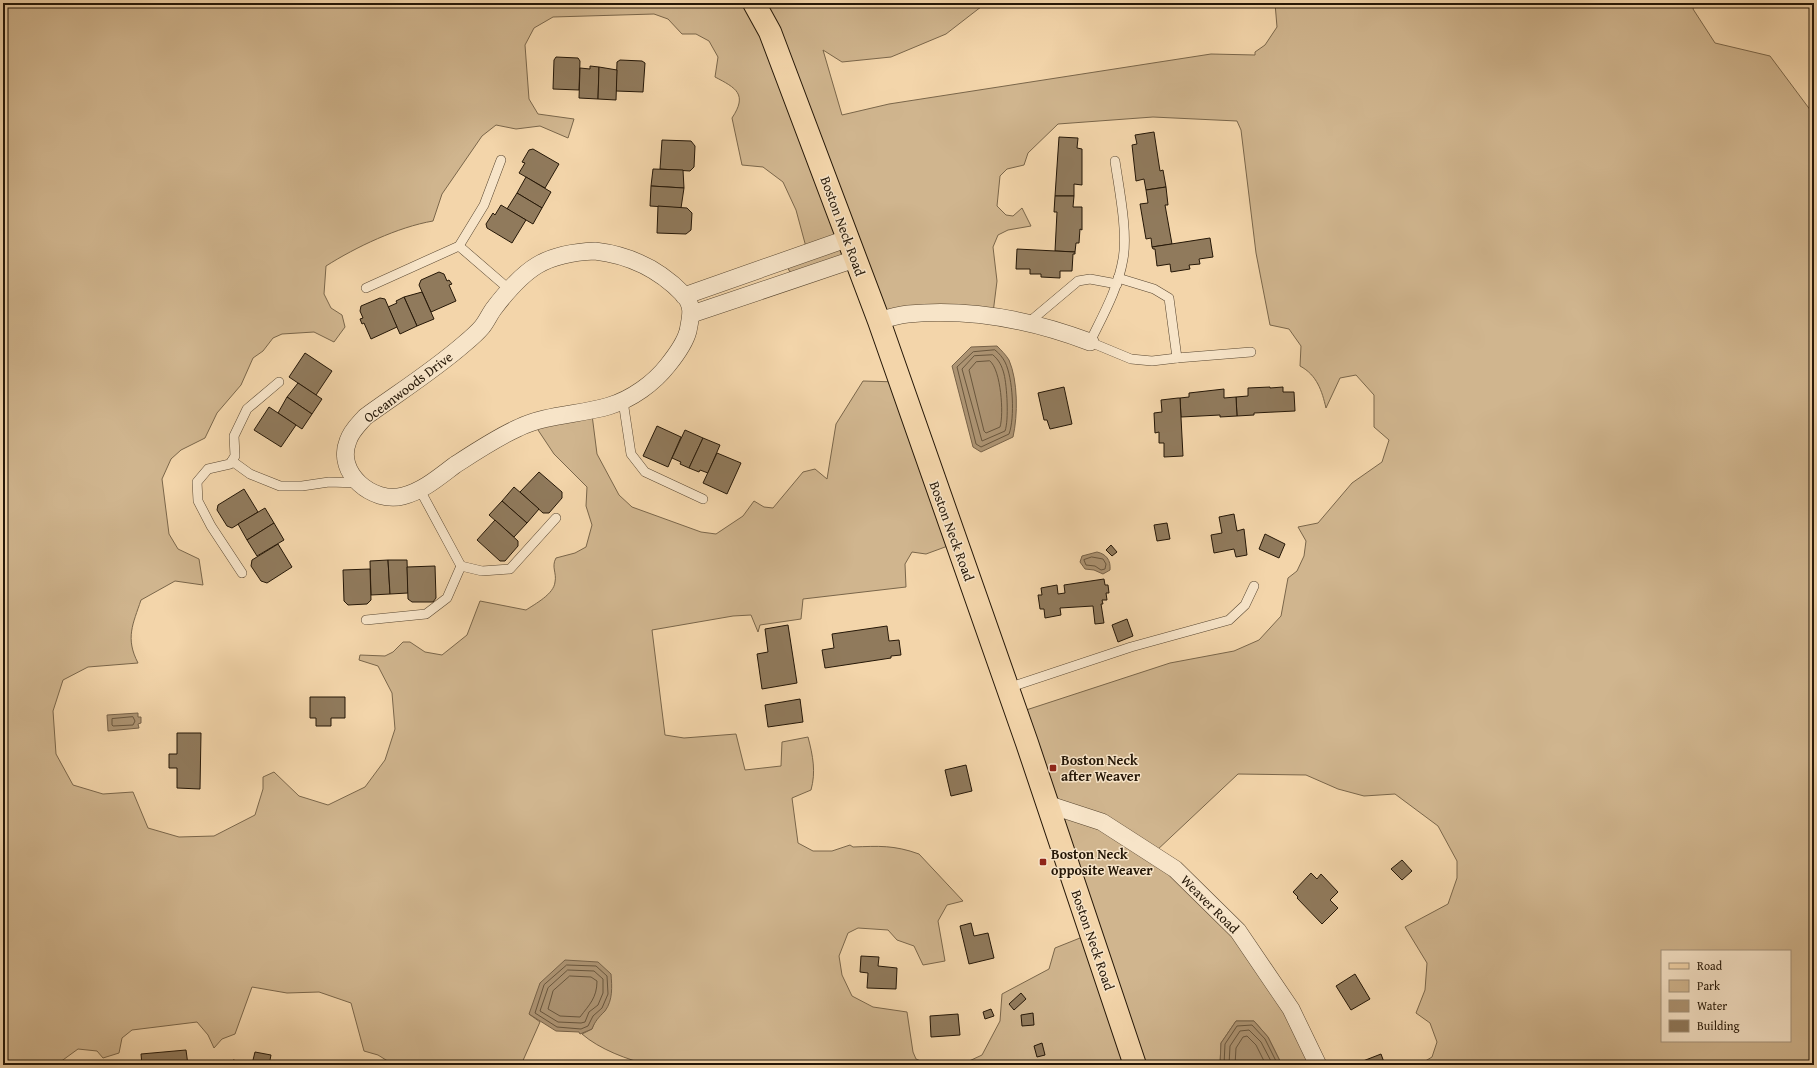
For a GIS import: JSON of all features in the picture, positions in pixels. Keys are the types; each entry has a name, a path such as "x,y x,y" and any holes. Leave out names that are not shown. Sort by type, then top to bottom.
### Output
{"main road":[{"name":"Boston Neck Road","path":"754,3 770,32 849,238 855,259 879,321 1008,688 1135,1065"}],"street":[{"path":"684,296 849,238"},
{"name":"Oceanwoods Drive","path":"595,251 622,256 653,270 669,281 684,296 690,304 692,314 687,334 677,354 653,381 623,401 609,406 551,418 518,428 488,444 420,490 403,496 382,496 373,493 358,483 352,476 346,459 347,442 354,430 365,417 464,344 482,327 496,306 510,290 518,278 538,264 574,252 595,251"},
{"path":"692,314 855,259"},
{"path":"784,261 791,280"},
{"path":"879,321 907,314 943,312 976,314 1014,319 1065,333 1090,342"},
{"name":"Weaver Road","path":"1047,804 1102,822 1175,869 1238,931 1291,1009 1318,1065"}],"lane":[{"path":"366,288 459,246 484,205 501,160"},
{"path":"1115,161 1124,233 1124,258 1117,281 1090,342 1131,359 1152,361 1250,352"},
{"path":"459,246 510,290"},
{"path":"1028,323 1078,281 1090,279 1117,281 1154,289 1169,298 1177,358"},
{"path":"242,573 211,526 198,501 197,482 208,469 230,464 235,456 234,436 247,409 279,382"},
{"path":"623,401 631,454 645,472 704,499"},
{"path":"232,461 250,474 280,486 302,486 329,482 358,483"},
{"path":"420,490 461,566 482,571 510,569 556,518"},
{"path":"366,620 426,614 447,598 461,566"},
{"path":"1008,688 1131,647 1229,620 1245,605 1254,586"}],"green space":[{"path":"3,3 986,3 946,34 891,57 842,62 823,50 842,115 889,104 1211,54 1255,55 1255,52 1265,45 1277,27 1275,3 1695,3 1693,9 1715,43 1770,56 1814,115 1814,1065 1423,1065 1422,1063 1432,1057 1437,1042 1430,1023 1416,1013 1425,990 1427,963 1405,927 1448,904 1457,878 1457,861 1438,826 1395,794 1364,796 1338,789 1306,775 1238,774 1155,852 1240,933 1319,1065 1282,1065 1268,1037 1254,1021 1236,1021 1221,1043 1220,1065 650,1065 632,1060 605,1049 582,1034 592,1029 596,1018 605,1010 529,1014 540,1022 521,1065 394,1065 378,1055 364,1051 351,1003 319,992 287,993 252,987 235,1034 222,1039 214,1048 208,1035 197,1022 132,1030 122,1038 119,1053 103,1058 97,1051 78,1049 56,1065 3,1065","holes":["654,14 668,19 682,34 696,34 709,41 718,57 715,77 734,88 737,93 739,103 732,118 742,165 763,167 783,182 796,210 806,247 786,265 790,272 798,271 856,251 883,319 993,313 997,281 993,247 998,235 1008,230 1031,226 1022,208 1013,216 1006,215 997,206 1000,176 1007,169 1024,165 1028,153 1058,124 1153,117 1237,121 1241,130 1256,253 1270,325 1289,329 1301,346 1300,366 1315,379 1323,396 1326,408 1340,378 1356,375 1374,395 1374,427 1389,440 1382,462 1352,483 1318,523 1298,527 1306,541 1304,556 1297,571 1288,578 1281,616 1259,640 1234,651 1170,663 1017,713 1090,934 1055,948 1049,969 1002,994 1000,1021 982,1055 967,1062 928,1064 916,1059 913,1052 907,1012 873,1007 852,996 842,975 839,956 848,933 858,928 888,930 897,940 914,946 923,965 945,961 938,921 947,905 963,901 919,854 879,846 853,847 850,845 832,851 813,851 798,843 792,798 811,790 813,783 813,764 808,737 782,742 781,766 745,770 736,734 684,738 665,735 652,630 733,616 751,615 758,632 760,625 801,619 803,599 906,587 905,564 912,552 926,554 956,543 899,382 863,381 836,424 827,479 815,469 803,472 773,508 764,507 754,501 743,516 716,534 701,532 632,507 619,495 597,454 591,407 532,421 554,454 587,487 586,506 592,525 586,547 575,553 556,558 554,564 554,586 548,595 526,610 480,601 467,635 442,655 425,652 410,642 403,642 393,652 385,656 360,655 359,660 378,666 392,693 395,729 385,760 365,787 328,805 299,796 274,772 263,777 263,789 255,815 214,836 179,837 148,828 133,792 103,794 73,785 56,754 53,711 63,680 88,667 138,663 134,654 131,638 133,624 141,600 175,581 203,585 199,559 178,549 169,534 162,479 171,459 181,450 205,438 217,413 241,385 253,358 263,351 273,338 282,334 314,332 334,342 345,327 342,315 331,308 324,294 326,266 350,252 392,233 433,221 442,194 482,136 496,125 516,129 540,126 568,138 574,119 538,114 529,99 525,45 534,28 553,17"]}],"water":[{"path":"997,346 1005,354 1012,368 1016,388 1015,428 1013,437 981,452 973,447 952,366 971,347"},
{"path":"1097,552 1103,554 1110,563 1110,570 1103,574 1094,570 1085,569 1080,562 1082,556"},
{"path":"138,713 138,717 141,717 141,723 138,724 139,728 108,731 107,715"},
{"path":"565,960 598,962 611,974 612,984 608,1007 596,1021 592,1029 580,1034 579,1032 556,1031 529,1014 540,983"},
{"path":"1236,1021 1254,1021 1268,1037 1282,1065 1220,1065 1221,1043"}],"building":[{"path":"556,57 578,58 580,61 579,90 553,89 554,60"},
{"path":"620,60 642,61 645,63 643,92 616,91 617,62"},
{"path":"590,66 599,67 598,99 579,98 580,68 590,69"},
{"path":"599,67 617,70 616,100 598,99"},
{"path":"1154,132 1160,171 1163,170 1166,187 1146,190 1144,179 1136,181 1132,145 1137,144 1135,135"},
{"path":"1059,137 1078,138 1077,148 1082,149 1082,185 1074,184 1074,196 1055,196"},
{"path":"662,140 691,141 695,146 694,167 690,171 660,169"},
{"path":"533,149 559,164 545,188 519,173 525,163 522,162 529,150"},
{"path":"653,169 683,170 684,188 651,186"},
{"path":"526,177 551,192 542,208 517,193"},
{"path":"651,186 684,188 681,208 650,206"},
{"path":"1166,187 1168,205 1165,205 1172,244 1152,247 1151,238 1146,239 1140,204 1148,203 1146,190"},
{"path":"517,193 542,208 533,224 507,209"},
{"path":"1055,196 1074,196 1073,207 1082,207 1082,230 1080,229 1079,243 1076,243 1075,252 1055,251 1057,212 1054,212"},
{"path":"501,205 526,220 512,243 487,228 486,224 493,213 495,215"},
{"path":"658,206 687,208 692,213 691,230 686,234 657,233"},
{"path":"1210,238 1213,257 1199,259 1200,264 1189,265 1190,269 1171,272 1170,264 1157,266 1155,249 1152,247"},
{"path":"1017,249 1075,252 1075,254 1073,254 1072,271 1060,271 1060,278 1041,277 1041,274 1030,274 1030,269 1016,269"},
{"path":"439,272 444,274 447,281 449,280 452,284 449,285 456,301 431,312 419,285 421,280"},
{"path":"422,292 434,319 417,326 404,297"},
{"path":"404,297 417,326 400,334 388,307 397,303 396,301"},
{"path":"380,298 385,299 397,327 371,339 364,323 362,324 360,319 363,318 360,311 361,306"},
{"path":"305,353 332,371 316,395 289,377"},
{"path":"298,383 322,399 312,414 287,397"},
{"path":"1064,387 1072,424 1050,429 1047,420 1044,420 1038,393"},
{"path":"1283,387 1283,392 1294,392 1295,411 1254,413 1254,415 1237,416 1236,397 1248,396 1248,388"},
{"path":"1224,389 1224,398 1236,397 1237,416 1220,417 1220,415 1181,417 1180,398 1189,397 1189,393"},
{"path":"287,397 312,414 302,429 278,413"},
{"path":"1180,398 1183,456 1164,457 1164,443 1159,443 1159,432 1155,433 1154,413 1162,412 1161,400"},
{"path":"269,407 296,425 281,447 254,430"},
{"path":"657,426 681,437 668,467 643,456"},
{"path":"685,430 703,438 689,468 672,458"},
{"path":"703,438 720,445 708,473 700,470 699,472 689,468"},
{"path":"717,453 741,463 727,494 703,483"},
{"path":"539,472 562,492 562,498 549,513 543,513 520,492"},
{"path":"514,487 539,509 527,523 502,501"},
{"path":"244,489 258,512 232,528 227,526 217,510 218,505"},
{"path":"502,501 527,523 514,537 489,515"},
{"path":"265,508 274,523 247,540 238,524"},
{"path":"1234,514 1237,531 1244,529 1247,555 1236,557 1234,549 1214,553 1211,535 1222,533 1219,517"},
{"path":"495,520 518,541 518,546 505,561 500,561 477,540"},
{"path":"274,523 284,540 257,556 247,540"},
{"path":"1167,523 1170,539 1157,541 1154,525"},
{"path":"1265,534 1285,544 1279,558 1259,549"},
{"path":"278,544 292,567 267,583 261,581 251,566 252,560"},
{"path":"1111,545 1117,552 1112,556 1106,550"},
{"path":"388,560 390,594 371,595 370,561"},
{"path":"388,560 407,560 408,593 390,594"},
{"path":"435,566 436,598 433,602 412,602 408,599 407,567"},
{"path":"370,569 371,600 367,604 348,605 344,601 343,570"},
{"path":"1104,579 1105,585 1108,585 1109,593 1106,593 1107,600 1102,600 1103,604 1101,604 1104,623 1095,624 1093,606 1060,608 1061,615 1045,618 1044,609 1040,609 1038,595 1042,595 1041,588 1057,585 1058,594 1065,593 1064,585"},
{"path":"1127,619 1133,636 1118,642 1112,625"},
{"path":"788,625 797,683 762,689 757,654 768,652 765,629"},
{"path":"887,626 889,641 899,640 901,655 891,656 891,658 825,668 822,650 834,648 832,634"},
{"path":"310,697 345,697 345,718 331,718 331,726 316,726 316,718 310,718"},
{"path":"800,699 803,722 768,727 765,705"},
{"path":"177,733 201,733 200,789 177,788 177,768 169,768 169,754 177,754"},
{"path":"966,765 972,791 951,796 945,770"},
{"path":"1402,860 1412,871 1402,880 1391,869"},
{"path":"1311,873 1317,879 1321,874 1338,892 1330,900 1338,908 1322,924 1293,892"},
{"path":"971,923 974,936 988,933 994,958 969,964 960,926"},
{"path":"861,956 879,957 878,966 897,968 896,989 867,988 868,973 860,972"},
{"path":"1355,974 1370,999 1351,1010 1336,986"},
{"path":"1021,993 1026,999 1014,1010 1009,1004"},
{"path":"991,1009 994,1016 985,1019 983,1012"},
{"path":"1033,1013 1034,1025 1022,1026 1021,1015"},
{"path":"958,1014 960,1035 931,1037 930,1016"},
{"path":"1042,1043 1045,1055 1037,1057 1034,1046"},
{"path":"186,1050 188,1065 142,1065 141,1054"},
{"path":"255,1052 271,1055 269,1065 232,1065 233,1060 252,1064"},
{"path":"1381,1054 1385,1065 1364,1065 1363,1061"}],"place":[{"name":"Boston Neck after Weaver","path":"1053,768"},
{"name":"Boston Neck opposite Weaver","path":"1043,862"}]}
